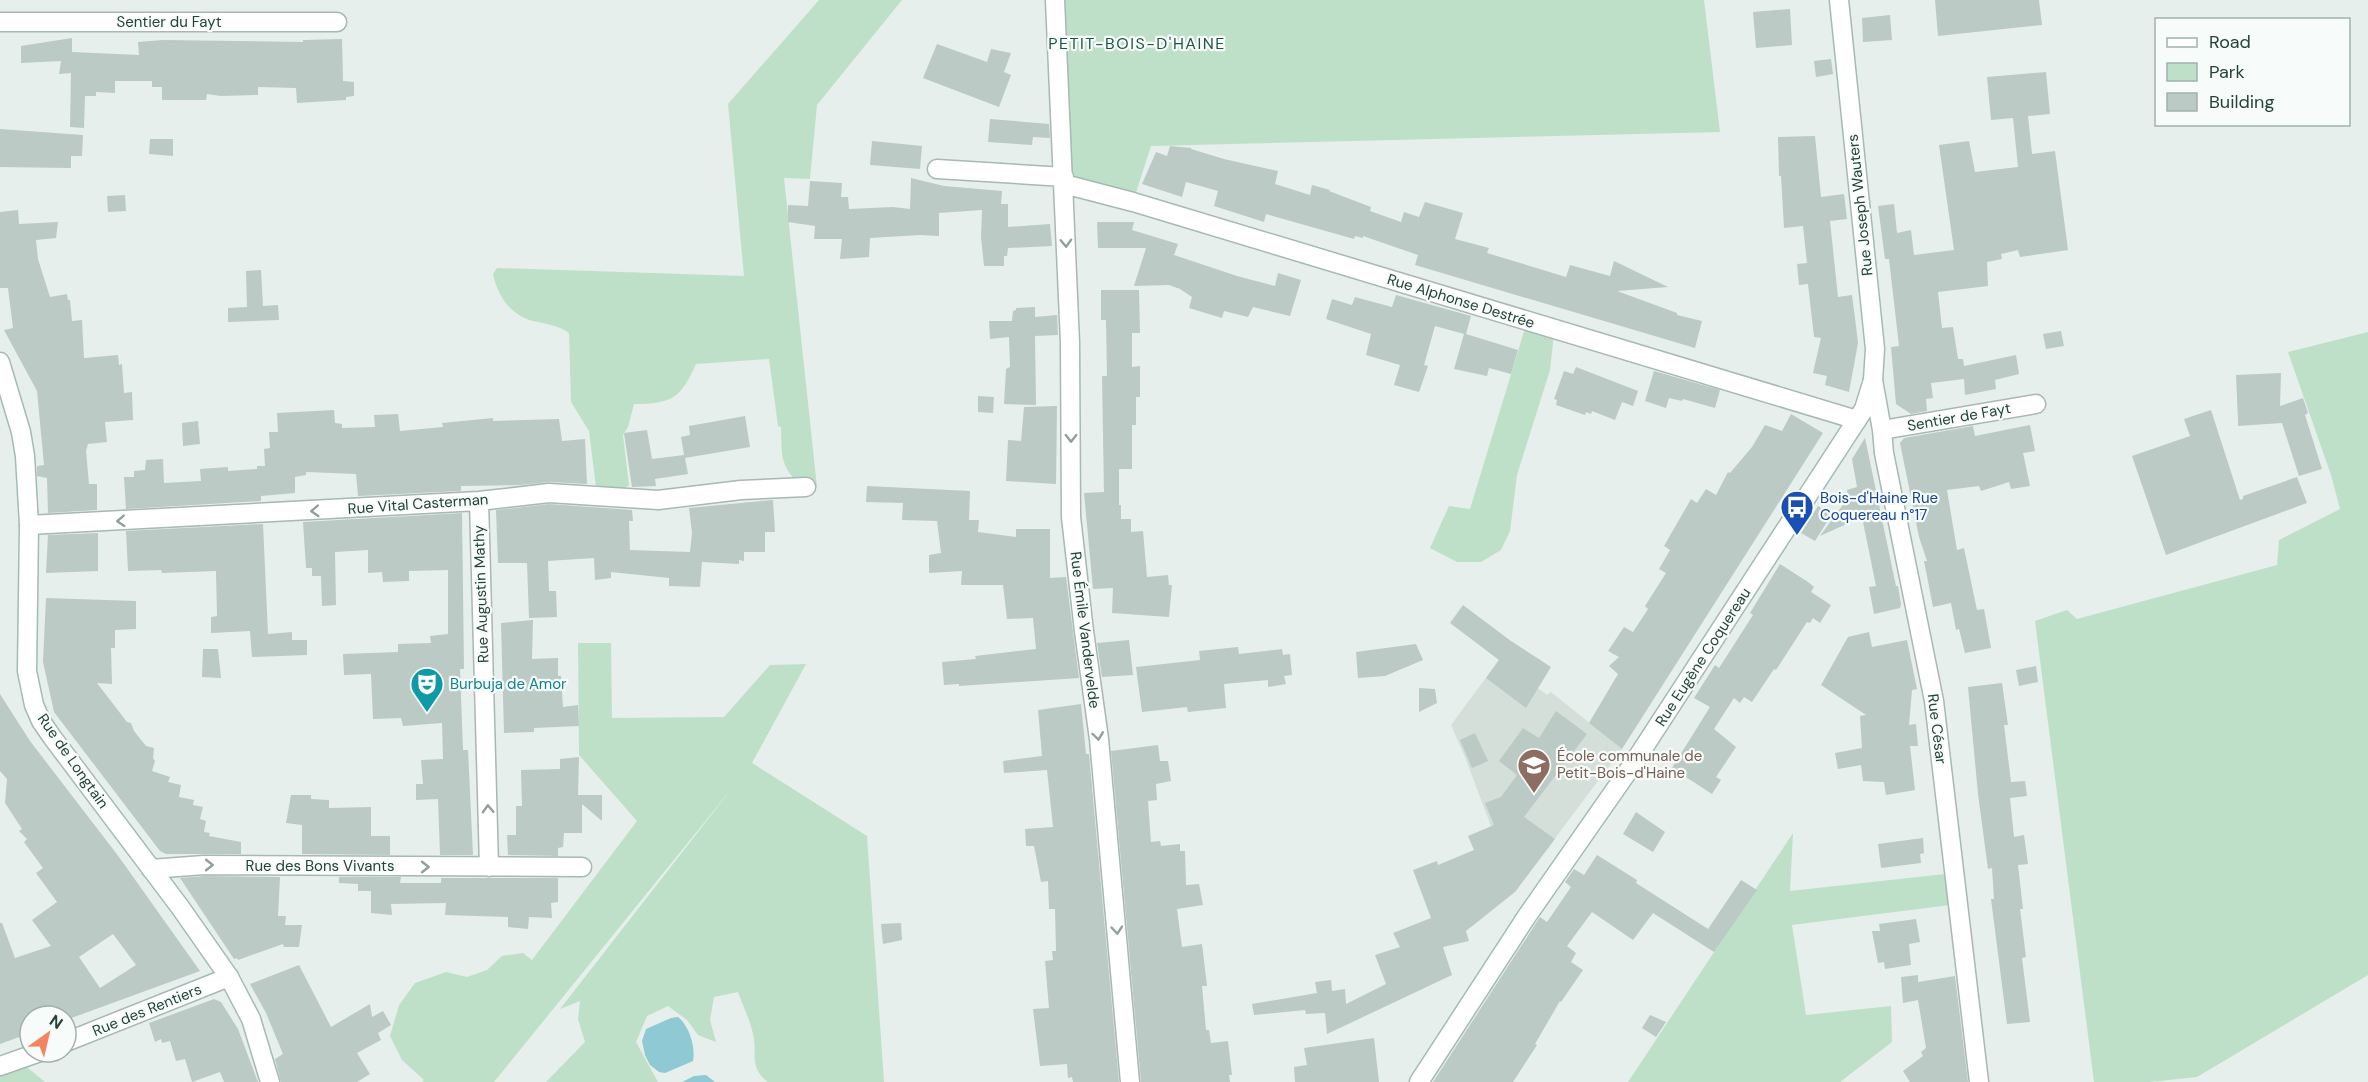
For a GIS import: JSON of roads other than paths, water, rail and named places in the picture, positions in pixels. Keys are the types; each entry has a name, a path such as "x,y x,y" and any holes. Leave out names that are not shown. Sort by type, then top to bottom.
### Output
{"street":[{"name":"Rue Émile Vandervelde","path":"1055,0 1070,343 1073,541 1099,739 1130,1082"},
{"name":"Rue Joseph Wauters","path":"1839,0 1875,349 1873,380 1860,415"},
{"name":"Sentier du Fayt","path":"0,22 337,22"},
{"path":"937,169 1064,181"},
{"name":"Rue Alphonse Destrée","path":"1064,181 1860,415"},
{"name":"Rue de Longtain","path":"0,362 26,456 29,525 27,671 34,705 52,737 229,977 251,1019 270,1082"},
{"name":"Rue César","path":"1873,380 1884,453 1934,701 1979,1082"},
{"name":"Sentier de Fayt","path":"1882,430 2036,404"},
{"name":"Rue Eugène Coquereau","path":"1419,1082 1527,916 1633,764 1860,415"},
{"name":"Rue Vital Casterman","path":"29,525 478,501 549,493 658,500 719,492 806,487"},
{"name":"Rue Augustin Mathy","path":"478,501 489,867"},
{"name":"Rue des Bons Vivants","path":"151,869 204,865 582,867"},
{"name":"Rue des Rentiers","path":"78,1037 229,977"},
{"path":"0,1066 18,1060"}],"water":[{"path":"678,1017 691,1037 693,1061 665,1073 659,1072 650,1065 645,1055 642,1041 646,1029"},
{"path":"706,1075 715,1082 682,1082 694,1076"}],"place":[{"name":"Bois-d'Haine Rue Coquereau n°17","path":"1797,536"},
{"name":"Burbuja de Amor","path":"427,713"},
{"name":"École communale de Petit-Bois-d'Haine","path":"1534,794"}],"district":[{"name":"PETIT-BOIS-D'HAINE","path":"1137,43"}]}
